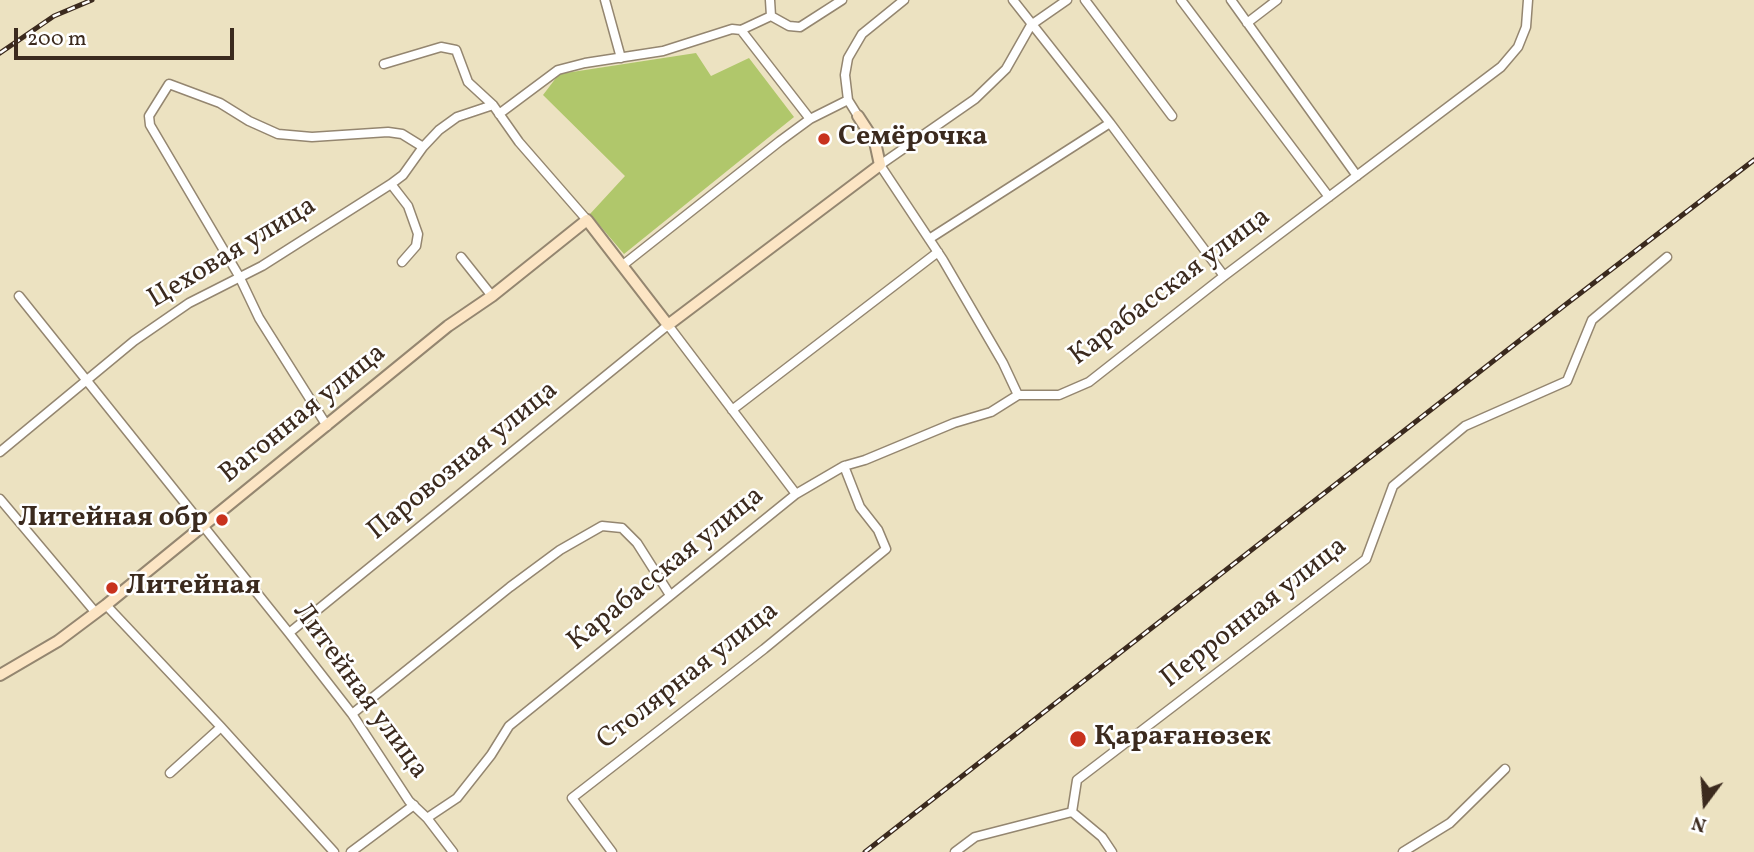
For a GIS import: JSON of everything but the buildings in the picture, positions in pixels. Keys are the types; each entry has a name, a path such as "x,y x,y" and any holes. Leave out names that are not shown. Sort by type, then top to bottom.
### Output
{"street":[{"path":"605,0 621,58"},
{"path":"770,0 771,16"},
{"path":"771,16 789,26 800,27 842,0"},
{"path":"904,0 862,34 848,58 845,75 848,100 875,142 880,165 938,252 1003,363 1018,395"},
{"path":"1013,0 1110,122 1224,276"},
{"path":"668,326 880,165 975,99 1006,69 1031,25 1067,0"},
{"path":"1085,0 1172,116"},
{"path":"1181,0 1329,197"},
{"path":"1231,0 1357,176"},
{"path":"1247,23 1277,0"},
{"name":"Карабасская улица","path":"427,818 463,791 509,726 796,494 844,466 954,423 991,412 1018,395 1059,395 1088,382 1501,67 1518,47 1526,27 1528,0"},
{"path":"499,114 558,70 663,51 732,29 741,30 771,16"},
{"path":"741,30 810,119"},
{"path":"384,64 441,47 456,50 468,82 493,105 519,142 623,265 796,494"},
{"path":"327,426 280,354 239,276 150,125 149,116 169,84 219,103 278,134 312,137 388,132 402,134 423,147"},
{"path":"623,265 810,119 848,100"},
{"name":"Цеховая улица","path":"0,452 134,341 189,303 262,266 391,184 403,176 423,147 439,130 457,117 493,105"},
{"path":"929,239 1110,122"},
{"path":"391,184 408,206 418,234 416,246 401,262"},
{"name":"Вагонная улица","path":"0,676 58,641 107,605 448,327 492,296 587,220"},
{"path":"732,410 938,252"},
{"path":"461,257 492,296"},
{"name":"Перронная улица","path":"1072,812 1077,780 1366,559 1393,486 1465,426 1567,382 1592,320 1667,257"},
{"name":"Литейная улица","path":"19,296 289,633 352,714 414,805 453,852"},
{"name":"Паровозная улица","path":"289,633 668,326"},
{"name":"Столярная улица","path":"611,852 572,798 886,550 878,530 860,507 844,466"},
{"path":"0,499 96,613"},
{"path":"352,714 510,587 561,550 602,526 622,528 637,544 670,596"},
{"path":"107,605 334,852"},
{"path":"170,773 221,727"},
{"path":"1403,852 1450,823 1505,769"},
{"path":"351,852 414,805"},
{"path":"955,852 975,837 1072,812 1102,837 1112,852"}],"green space":[{"path":"696,53 711,76 749,58 794,117 624,254 590,214 625,176 543,95 559,74"}],"railway":[{"path":"0,53 54,16 92,0"},
{"path":"865,852 1754,160"}],"place":[{"name":"Семёрочка","path":"824,139"},
{"name":"Литейная обр","path":"222,520"},
{"name":"Литейная","path":"112,588"},
{"name":"Қарағанөзек","path":"1078,739"}]}
